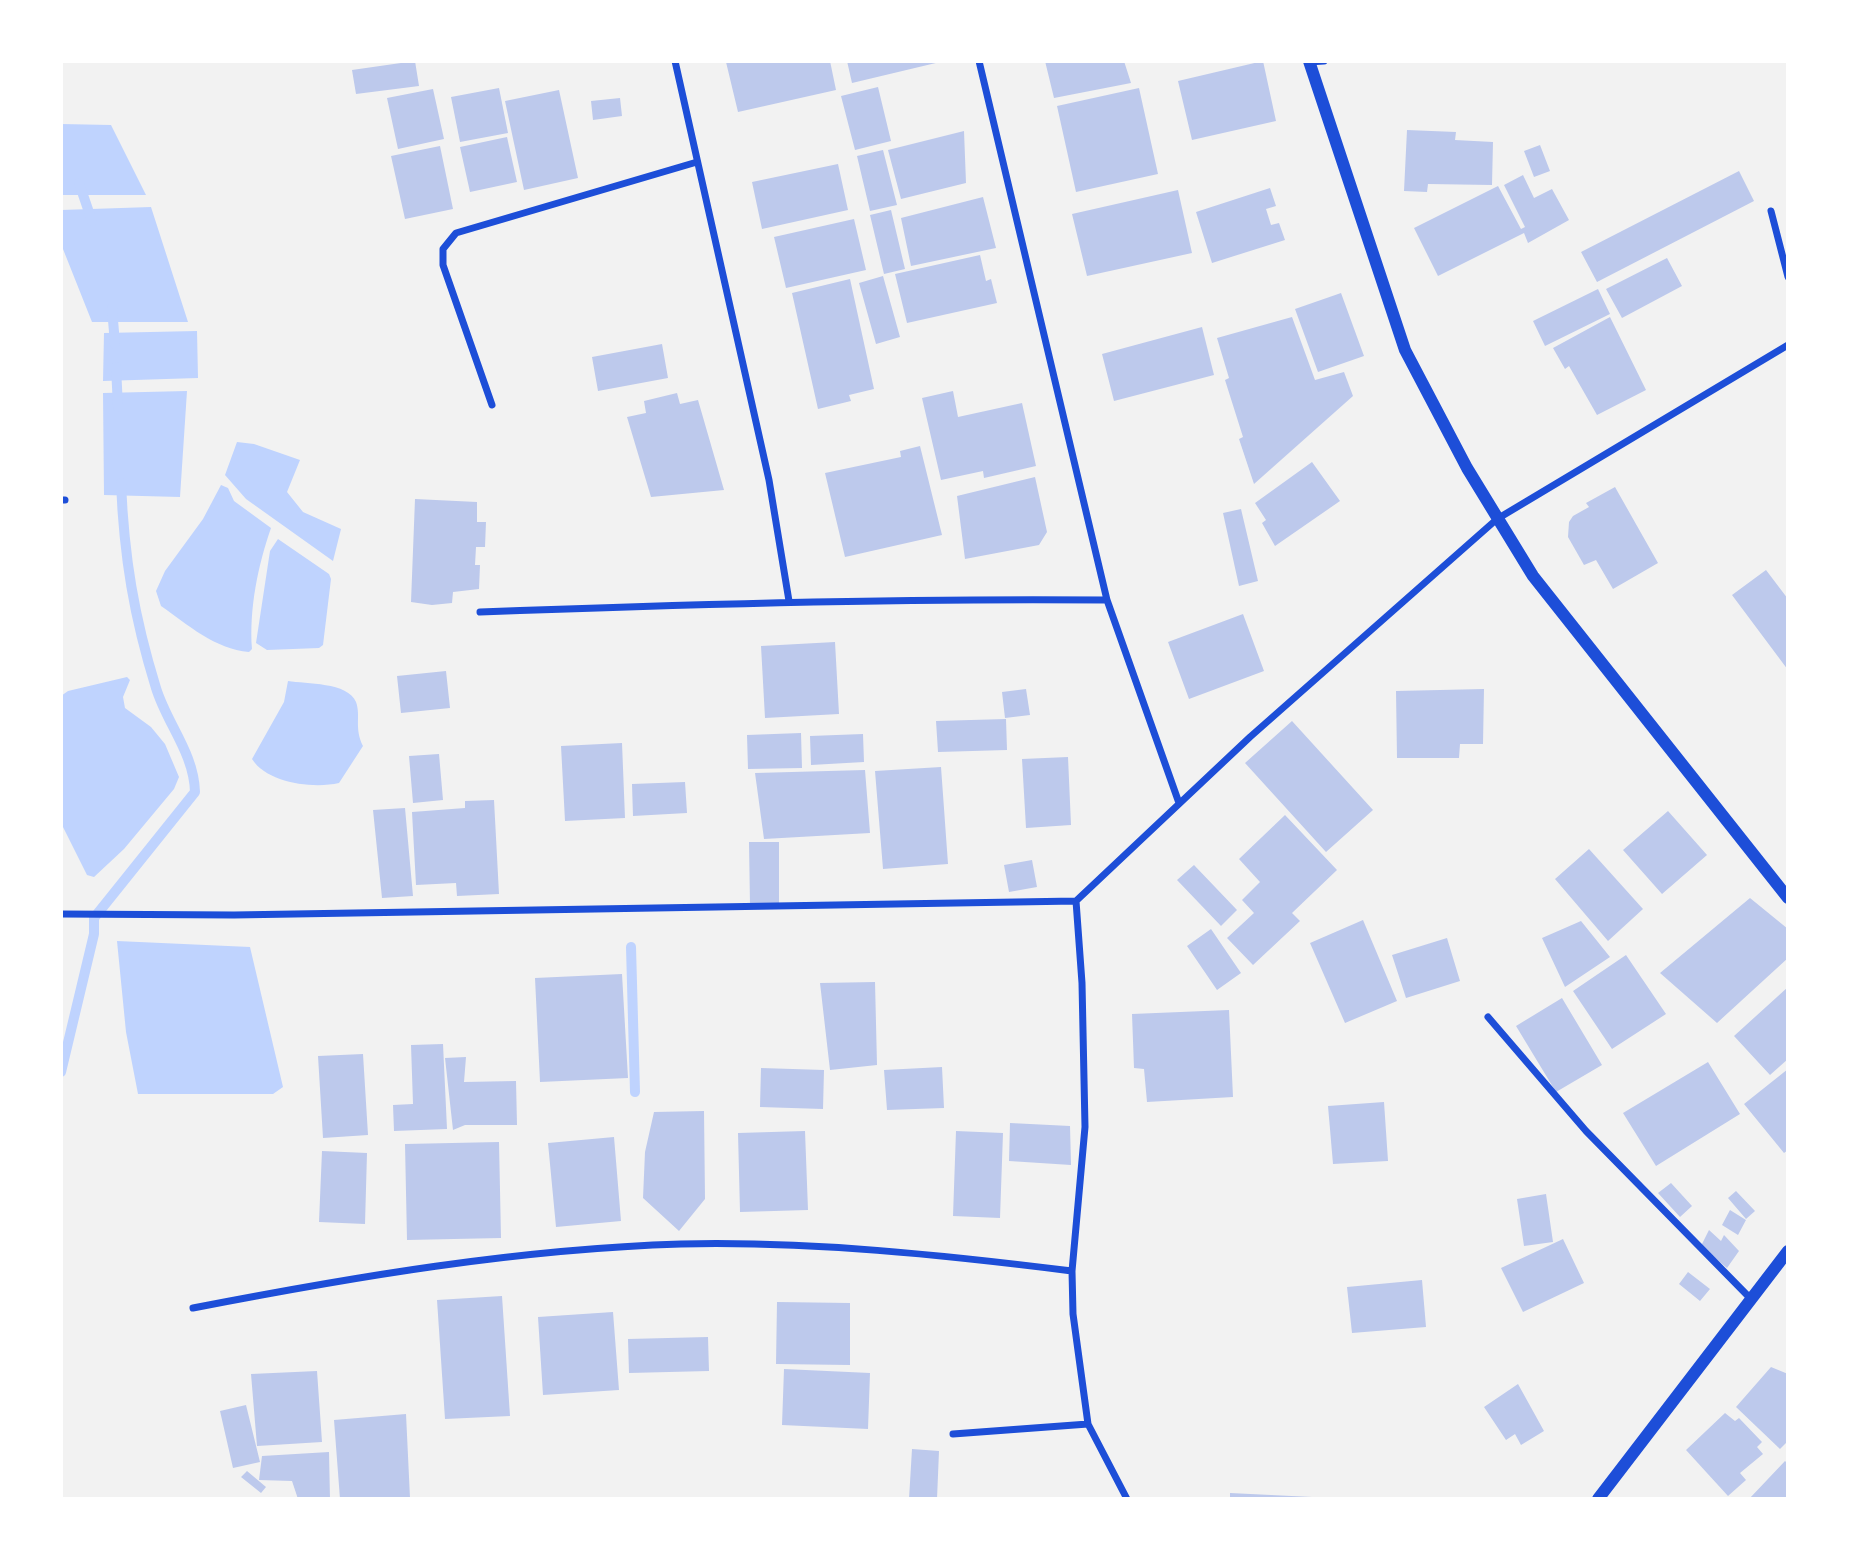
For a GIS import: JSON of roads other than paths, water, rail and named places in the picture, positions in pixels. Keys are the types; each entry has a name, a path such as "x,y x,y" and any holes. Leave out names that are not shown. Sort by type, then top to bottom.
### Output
{"street":[{"path":"675,61 769,480 789,601"},
{"path":"979,61 1107,600 1179,803"},
{"path":"1324,61 1309,62 1405,350 1497,519 1533,576 1788,898"},
{"path":"492,405 443,265 443,249 456,233 697,162"},
{"path":"1771,211 1788,277"},
{"path":"61,914 234,915 1076,901 1179,803 1497,519 1788,345"},
{"path":"480,612 789,601 842,604 1107,600"},
{"path":"1076,901 1080,948 1085,1127 1072,1271 1073,1314 1088,1424 1127,1499"},
{"path":"1488,1017 1627,1176 1750,1298"},
{"path":"192,1308 367,1275 517,1257 681,1244 833,1249 965,1259 1072,1271"},
{"path":"1598,1499 1788,1251"},
{"path":"953,1434 1088,1424"}],"water":[{"path":"61,124 111,125 146,195 61,195"},
{"path":"151,207 188,322 92,322 61,244 61,210"},
{"path":"197,331 198,378 103,381 104,333"},
{"path":"187,391 180,497 104,495 103,393"},
{"path":"237,442 254,444 300,460 287,492 303,512 341,529 333,561 246,499 225,475"},
{"path":"221,485 228,488 234,501 271,528 256,587 252,649 249,652 213,641 192,628 161,606 156,591 165,571 203,519"},
{"path":"278,539 329,574 331,579 323,645 319,648 267,650 256,643 270,551"},
{"path":"127,677 130,680 123,697 125,708 151,727 165,744 179,777 174,789 124,849 94,877 87,875 61,823 61,696 68,691"},
{"path":"288,681 336,687 352,695 356,702 363,746 339,783 317,785 279,779 268,774 252,759 284,702"},
{"path":"117,941 250,947 283,1087 273,1094 138,1094 126,1032"}],"waterway":[{"path":"79,183 92,221"},
{"path":"112,308 115,344"},
{"path":"116,367 118,407"},
{"path":"61,1072 94,934 94,918 195,792 190,764 156,688 136,611 128,562 121,483"},
{"path":"631,947 635,1092"}]}
